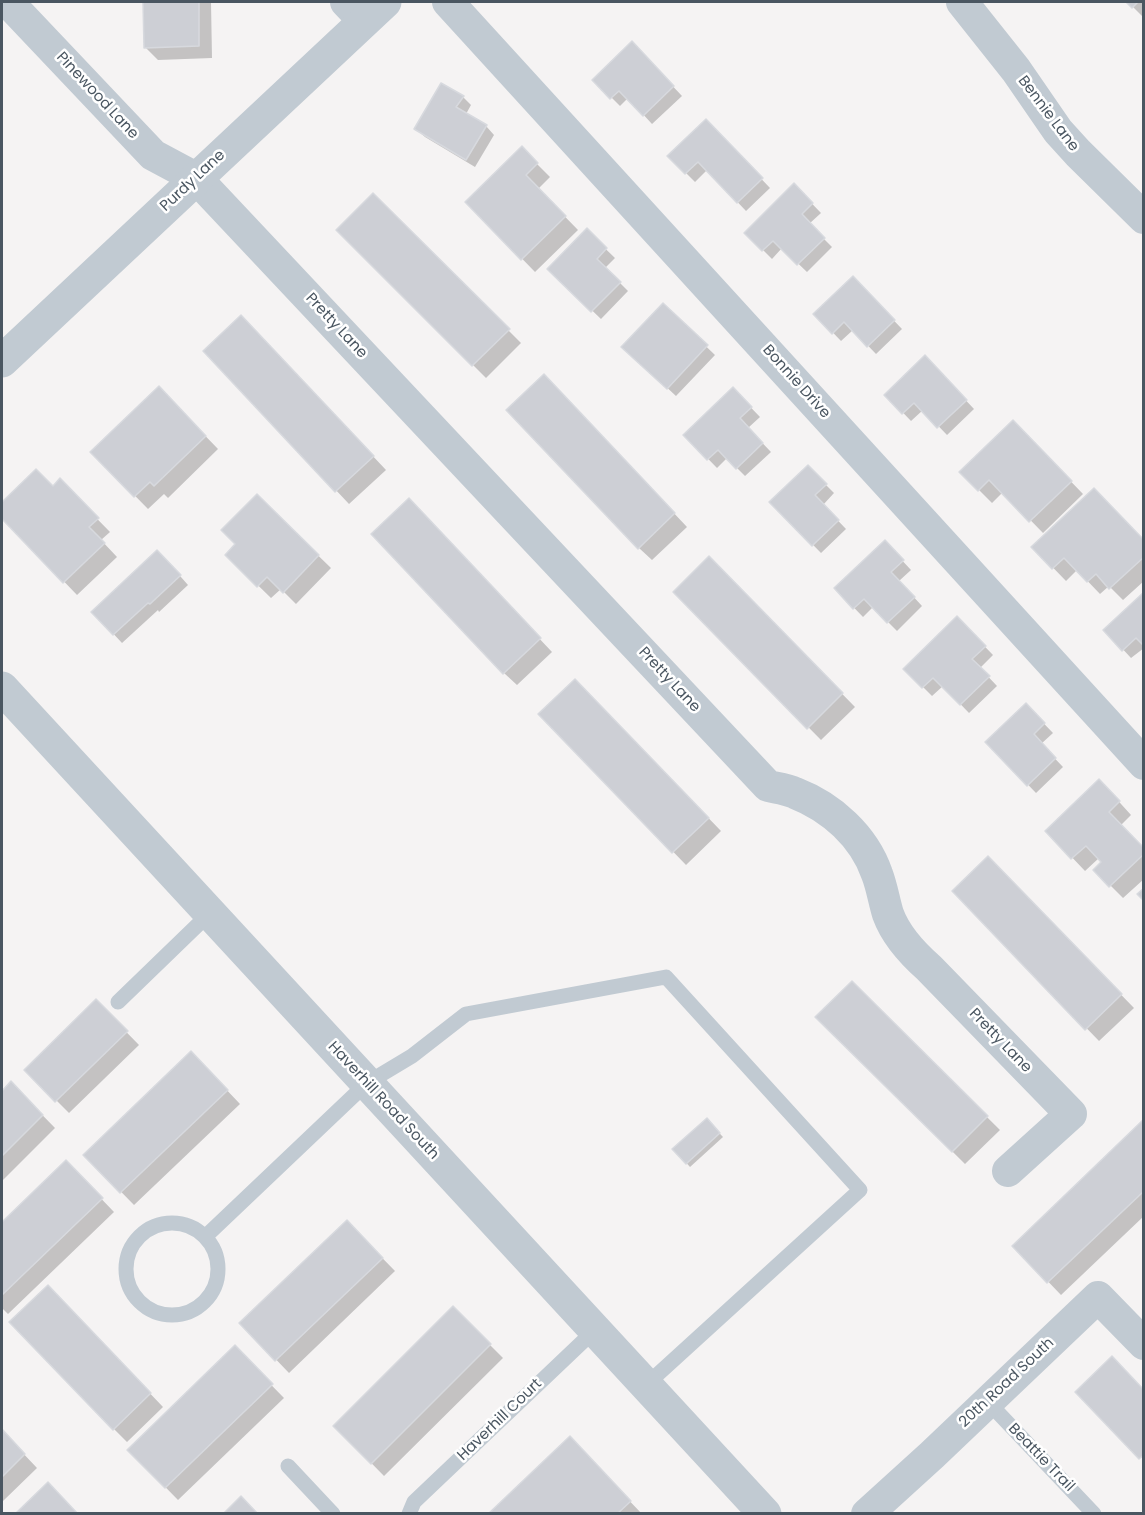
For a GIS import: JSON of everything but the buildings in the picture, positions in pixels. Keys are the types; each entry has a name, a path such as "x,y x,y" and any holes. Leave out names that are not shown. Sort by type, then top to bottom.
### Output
{"street":[{"name":"Pinewood Lane","path":"8,2 153,155 196,178"},
{"name":"Bonnie Drive","path":"448,2 1143,764"},
{"name":"Bennie Lane","path":"962,2 1016,69 1058,131 1143,218"},
{"name":"Purdy Lane","path":"4,353 196,178 365,8"},
{"name":"Pretty Lane","path":"196,178 768,786 793,792 814,801 852,831 866,850 877,872 889,916 899,936 912,954 929,968 1071,1114 1008,1171"},
{"name":"Haverhill Road South","path":"2,688 765,1514"},
{"name":"20th Road South","path":"867,1514 1098,1297 1143,1344"}],"lane":[{"path":"118,1002 210,913"},
{"path":"206,1236 367,1083 412,1056 466,1014 666,977 860,1190 646,1385"},
{"path":"166,1223 181,1223 206,1236 214,1248 218,1262 218,1276 213,1291 204,1302 193,1310 172,1315 151,1310 139,1301 131,1289 127,1275 127,1260 131,1247 140,1235 152,1227 166,1223"},
{"name":"Haverhill Court","path":"409,1514 414,1502 595,1330"},
{"name":"Beattie Trail","path":"988,1402 1094,1514"},
{"path":"288,1466 333,1514"}]}
